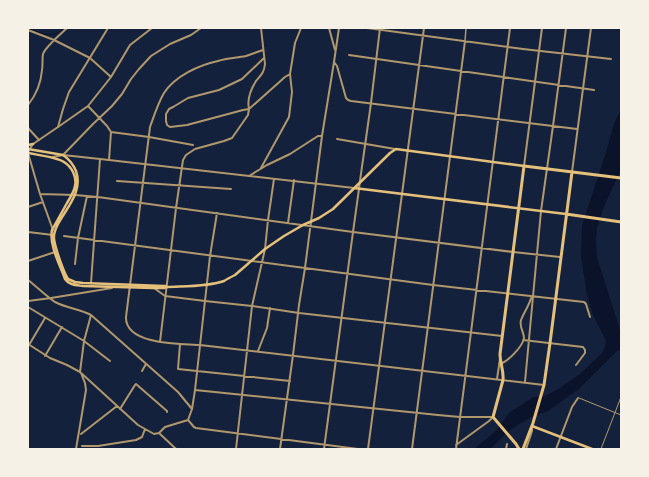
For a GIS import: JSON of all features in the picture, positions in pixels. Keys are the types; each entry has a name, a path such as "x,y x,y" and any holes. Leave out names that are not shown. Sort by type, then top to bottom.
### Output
{"main road":[{"path":"28,146 34,144"},
{"path":"28,150 63,155 70,161 75,169 78,187 52,235 52,242 67,282 114,284 153,288 207,284 224,281 230,278 265,249 284,236 333,209 360,181 396,149 621,178"},
{"path":"28,153 64,161 71,168 75,179 74,195"},
{"path":"518,449 516,444 493,417 504,380 500,357 524,166"},
{"path":"524,449 544,386 572,172"},
{"path":"354,188 621,222"},
{"path":"72,282 83,286 167,287"},
{"path":"533,424 592,449"}],"street":[{"path":"28,105 39,86 43,54 54,40 67,28"},
{"path":"58,127 62,109 69,92 108,28"},
{"path":"54,231 40,194 28,150 38,140 88,106 111,77 130,45 152,28"},
{"path":"63,155 117,100 139,69 151,56 170,44 191,35 201,28"},
{"path":"160,342 179,185 184,158 189,152 195,149 232,138 248,115 248,102 251,91 265,70 261,28"},
{"path":"261,168 289,117 292,92 290,74 296,40 301,28"},
{"path":"329,28 335,53"},
{"path":"280,449 338,28"},
{"path":"366,28 611,59"},
{"path":"368,449 424,28"},
{"path":"412,449 466,28"},
{"path":"456,449 510,28"},
{"path":"524,166 542,28"},
{"path":"524,382 541,211 566,28"},
{"path":"572,172 590,28"},
{"path":"324,449 380,29"},
{"path":"28,30 54,40 90,58 111,77"},
{"path":"263,50 246,56 219,60 197,67 171,85 164,93 150,127 130,286 126,323 134,334 160,342 293,355 524,382 544,386"},
{"path":"350,55 594,90"},
{"path":"264,58 242,79 226,88 188,98 169,109 166,114 167,125 170,127 186,125 249,109 290,74"},
{"path":"334,62 337,66 346,98 348,100 577,129"},
{"path":"88,106 111,132 193,145"},
{"path":"28,128 38,140"},
{"path":"108,160 111,132"},
{"path":"248,176 290,154 318,136 322,136"},
{"path":"337,139 396,149"},
{"path":"51,158 63,155 354,188"},
{"path":"91,283 100,159"},
{"path":"236,449 252,306 263,263 274,179"},
{"path":"288,223 294,180"},
{"path":"116,181 231,189"},
{"path":"40,194 98,197 353,232 560,257"},
{"path":"75,264 78,238 87,196"},
{"path":"28,207 43,202"},
{"path":"188,420 192,409 195,390 210,256 217,213"},
{"path":"28,232 52,235"},
{"path":"64,236 347,274 585,303 590,318"},
{"path":"28,261 56,252"},
{"path":"28,280 56,302 91,315 178,392 192,409"},
{"path":"96,290 114,284"},
{"path":"28,301 121,287"},
{"path":"153,288 165,296 502,336"},
{"path":"497,379 500,364 511,357 522,343 524,336 520,322 532,296"},
{"path":"28,307 84,341 110,361"},
{"path":"258,351 267,328 270,308"},
{"path":"76,449 86,396 85,383 80,372 84,341 91,315"},
{"path":"45,318 28,345 45,356 80,372 138,425 154,434 159,434 176,449"},
{"path":"45,356 62,327"},
{"path":"523,340 583,347 586,350 585,353 576,365"},
{"path":"180,344 178,369 290,381"},
{"path":"142,371 146,364"},
{"path":"81,434 118,407 137,384 167,412"},
{"path":"195,390 460,417 493,417"},
{"path":"556,449 572,407 578,398"},
{"path":"456,445 493,417"},
{"path":"188,420 196,428 358,449"},
{"path":"159,434 165,427 188,420"},
{"path":"524,449 532,431 533,424"},
{"path":"82,446 98,446 136,440 142,437 144,429"},
{"path":"506,444 506,449"}],"lane":[{"path":"193,145 195,149"},
{"path":"601,449 621,397"},
{"path":"578,398 621,415"}],"water":[{"path":"621,109 621,169 603,209 597,228 596,240 597,257 621,333 621,352 618,350 579,389 548,411 531,417 510,430 490,449 474,449 497,430 509,413 533,397 545,396 560,388 580,374 602,353 605,347 606,341 593,315 587,296 581,257 582,225 614,124"}],"waterway":[{"path":"28,28 51,35 60,32 64,28"}]}
